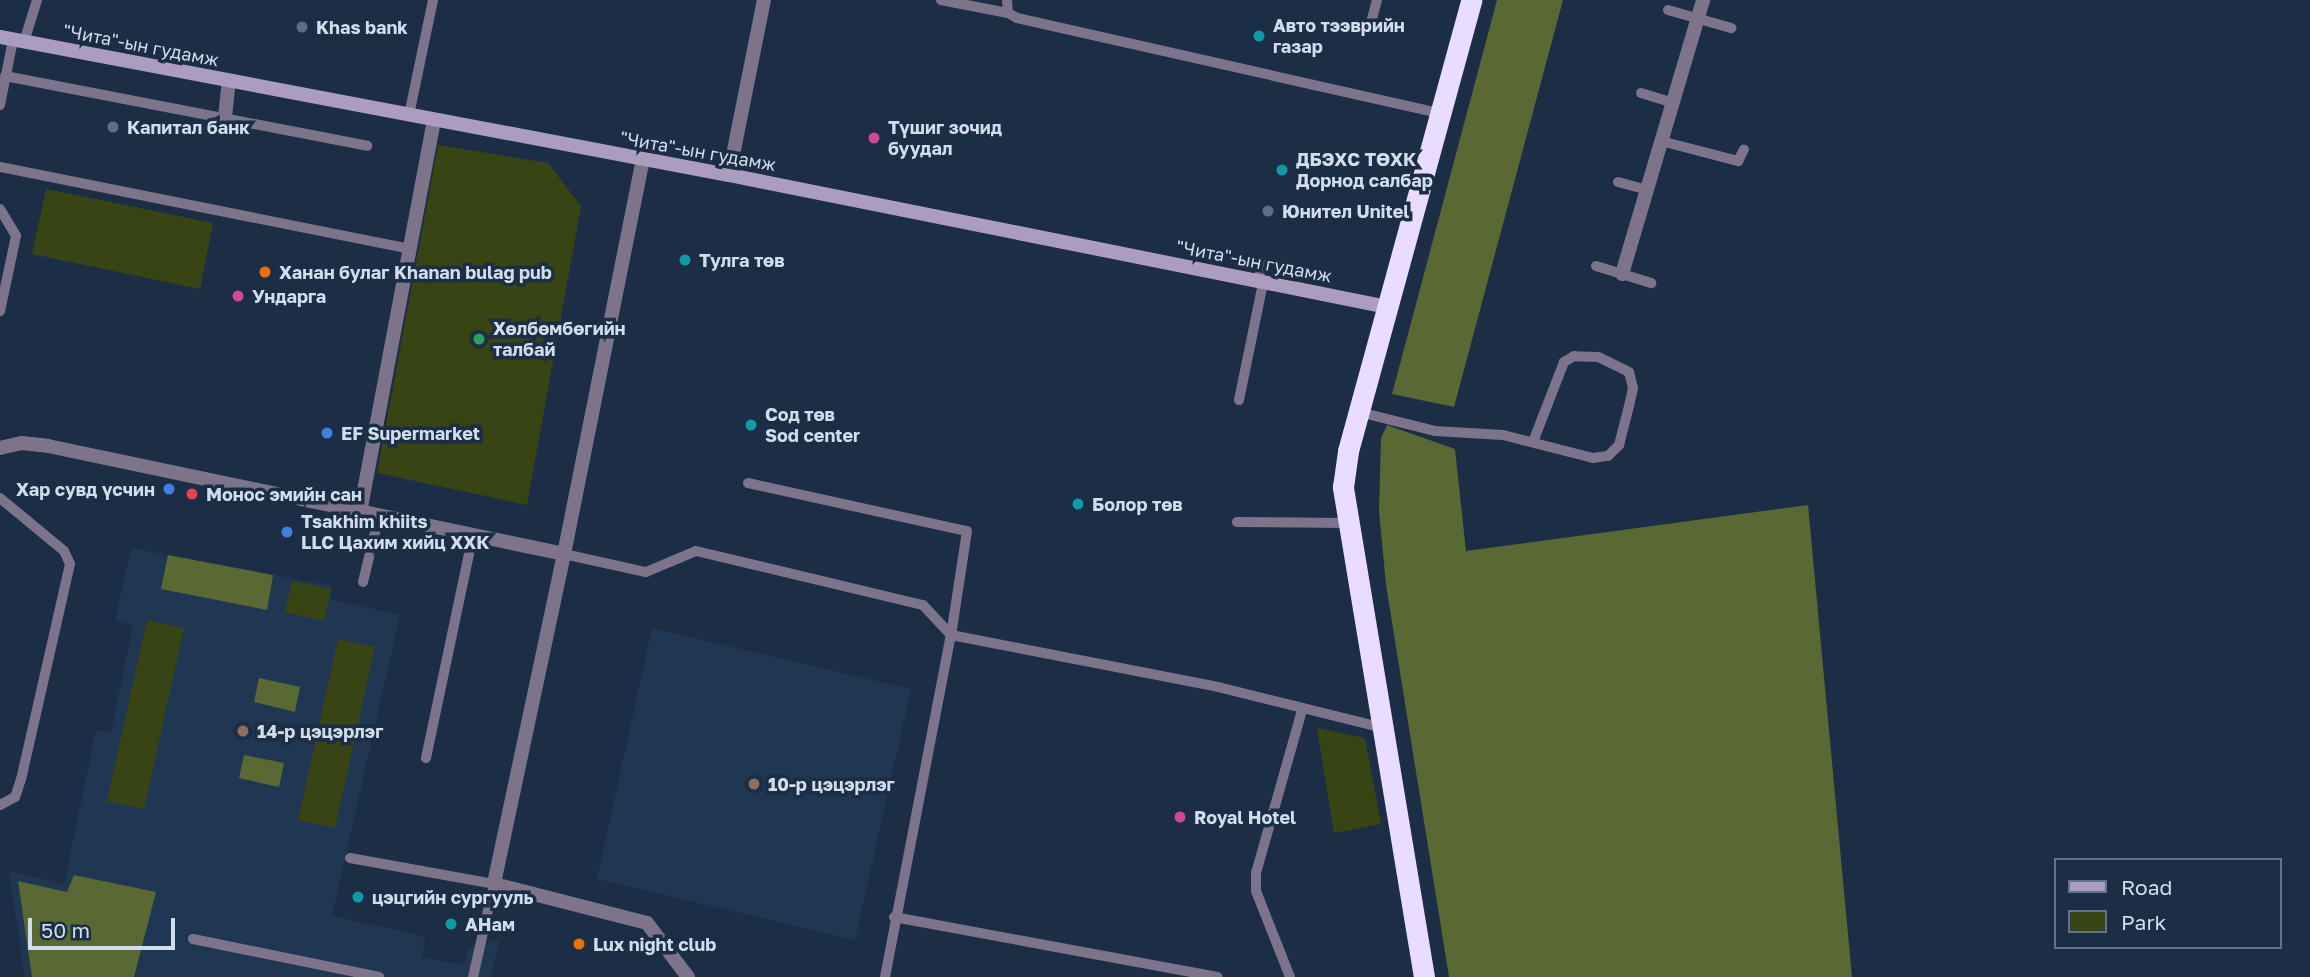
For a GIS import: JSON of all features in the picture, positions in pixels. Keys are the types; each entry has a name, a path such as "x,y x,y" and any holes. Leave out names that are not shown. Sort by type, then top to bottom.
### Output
{"highway":[{"path":"1424,977 1380,727 1343,487 1359,412 1471,0"}],"main road":[{"name":"\"Чита\"-ын гудамж","path":"13,40 642,162 729,175 1388,307"}],"street":[{"path":"729,175 764,0"},
{"path":"1622,274 1703,0"},
{"path":"225,117 229,81"},
{"path":"358,512 434,121"},
{"path":"642,162 564,554 494,884 647,923 688,977"},
{"path":"0,448 21,443 48,446 564,554"}],"lane":[{"path":"0,105 13,40 37,0"},
{"path":"409,115 433,0"},
{"path":"941,0 1009,13 1017,18 1440,113"},
{"path":"1007,0 1009,13"},
{"path":"1369,30 1377,0"},
{"path":"1668,10 1731,28"},
{"path":"5,76 367,146"},
{"path":"1641,93 1673,103"},
{"path":"1661,141 1738,161 1744,149"},
{"path":"0,167 410,248"},
{"path":"1618,182 1647,190"},
{"path":"0,209 16,236 0,311"},
{"path":"1239,400 1261,282 1262,263"},
{"path":"1596,266 1651,283"},
{"path":"1359,412 1435,431 1503,435 1593,458 1608,456 1619,445 1629,406 1633,379 1629,372 1598,357 1574,356 1564,362 1533,442"},
{"path":"748,484 967,531 951,635 884,977"},
{"path":"0,498 64,551 70,564 21,779 15,797 0,805"},
{"path":"363,582 379,516"},
{"path":"1237,522 1347,523"},
{"path":"426,758 473,535"},
{"path":"564,554 646,572 696,551 923,605 951,635 1218,687 1302,710 1380,727"},
{"path":"1290,977 1255,891 1256,873 1302,710"},
{"path":"350,858 494,884 473,977"},
{"path":"894,917 1217,977"},
{"path":"193,939 379,977"}],"shaded area":[{"name":"14-р цэцэрлэг","path":"131,548 332,586 330,599 400,615 332,916 415,934 425,939 422,957 464,965 468,948 499,939 491,977 25,977 9,871 64,884 96,730 111,732 133,625 115,621"},
{"name":"10-р цэцэрлэг","path":"652,628 911,689 855,940 597,879"}],"green space":[{"path":"1497,0 1563,0 1454,407 1392,394"},
{"name":"Хөлбөмбөгийн талбай","path":"438,145 548,163 581,206 527,505 377,473"},
{"path":"46,189 213,223 200,289 32,254"},
{"path":"1387,425 1455,449 1466,551 1808,505 1852,977 1449,977 1386,585 1379,511 1381,438"},
{"path":"168,555 273,575 267,610 161,589"},
{"path":"292,581 331,589 324,621 285,612"},
{"path":"147,620 184,628 144,809 107,801"},
{"path":"338,639 375,647 335,828 298,820"},
{"path":"259,678 300,687 295,712 254,702"},
{"path":"1317,728 1365,738 1381,824 1334,833"},
{"path":"244,755 284,763 279,787 239,778"},
{"path":"74,875 156,892 134,977 32,977 18,881 67,892"}],"place":[{"name":"Khas bank","path":"302,27"},
{"name":"Авто тээврийн газар","path":"1259,36"},
{"name":"Капитал банк","path":"113,127"},
{"name":"Түшиг зочид буудал","path":"874,138"},
{"name":"ДБЭХС ТӨХК Дорнод салбар","path":"1282,170"},
{"name":"Юнител Unitel","path":"1268,211"},
{"name":"Тулга төв","path":"685,260"},
{"name":"Ханан булаг Khanan bulag pub","path":"265,272"},
{"name":"Ундарга","path":"238,296"},
{"name":"Хөлбөмбөгийн талбай","path":"479,339"},
{"name":"Сод төв Sod center","path":"751,425"},
{"name":"EF Supermarket","path":"327,433"},
{"name":"Хар сувд үсчин","path":"169,489"},
{"name":"Монос эмийн сан","path":"192,494"},
{"name":"Болор төв","path":"1078,504"},
{"name":"Tsakhim khiits LLC Цахим хийц ХХК","path":"287,532"},
{"name":"14-р цэцэрлэг","path":"243,731"},
{"name":"10-р цэцэрлэг","path":"754,784"},
{"name":"Royal Hotel","path":"1180,817"},
{"name":"цэцгийн сургууль","path":"358,897"},
{"name":"АНам","path":"451,924"},
{"name":"Lux night club","path":"579,944"}]}
